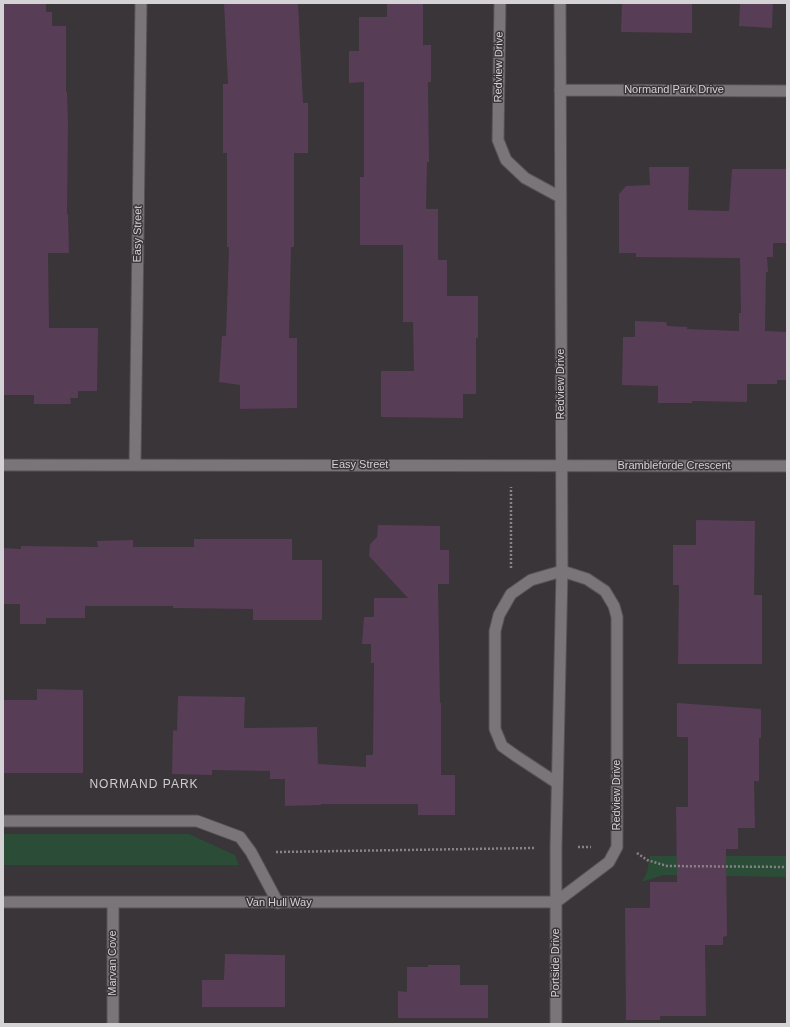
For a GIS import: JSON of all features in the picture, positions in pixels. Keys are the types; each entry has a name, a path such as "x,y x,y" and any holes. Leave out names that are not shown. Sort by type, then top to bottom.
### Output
{"street":[{"name":"Easy Street","path":"135,465 140,3"},
{"name":"Redview Drive","path":"500,3 498,140 506,160 525,178 560,197"},
{"name":"Redview Drive","path":"556,902 562,571 560,3"},
{"name":"Normand Park Drive","path":"560,90 787,91"},
{"name":"Easy Street","path":"3,465 561,466"},
{"name":"Brambleforde Crescent","path":"561,466 787,466"},
{"name":"Redview Drive","path":"556,902 609,862 617,847 617,617 614,606 605,591 586,579 562,571"},
{"path":"557,783 502,746 496,730 496,631 500,615 511,594 531,580 562,571"},
{"path":"3,821 197,821 240,837 251,852 278,903"},
{"name":"Van Hull Way","path":"3,902 556,902"},
{"name":"Portside Drive","path":"556,902 556,1024"},
{"name":"Marvan Cove","path":"113,903 113,1024"}],"path":[{"path":"511,594 512,466"},
{"path":"251,852 617,847 632,850 647,860 667,866 787,867"}],"green space":[{"path":"3,834 189,834 235,855 239,865 3,865"},
{"path":"650,856 787,856 787,877 663,875 642,882 647,872"}],"building":[{"path":"3,3 46,3 46,12 52,12 52,26 66,26 66,92 68,124 67,214 69,253 48,253 49,328 98,328 97,391 78,391 78,398 70,398 71,404 34,404 34,395 3,395"},
{"path":"224,3 298,3 303,103 308,103 308,153 294,153 294,247 291,247 289,338 297,338 297,408 240,409 240,385 219,382 222,336 226,336 229,247 227,247 227,153 223,153 223,84 228,84"},
{"path":"622,3 692,3 692,33 621,32"},
{"path":"740,3 773,3 772,28 739,26"},
{"path":"387,4 423,4 423,45 431,45 431,82 428,82 429,162 427,162 426,209 438,209 438,260 447,260 447,296 478,296 476,394 463,394 463,418 381,417 381,371 414,371 413,322 403,322 403,245 360,245 360,177 364,177 364,82 349,83 349,51 359,51 359,17 387,17"},
{"path":"649,167 689,167 688,210 729,211 732,169 787,169 787,243 773,243 773,257 767,257 768,272 766,272 765,331 787,332 787,380 777,380 777,384 747,384 747,402 692,401 692,403 658,403 658,386 622,385 623,337 635,337 635,321 666,322 667,326 687,327 687,329 739,331 739,313 741,313 740,258 636,257 636,253 619,253 619,194 626,186 650,185"},
{"path":"696,520 755,521 754,595 762,595 762,664 678,664 679,585 673,585 673,545 696,545"},
{"path":"378,525 440,526 440,550 449,550 449,584 438,584 441,775 455,775 455,815 418,815 418,804 321,804 285,806 285,779 270,779 270,771 212,770 212,775 172,774 173,730 177,731 178,696 245,697 244,728 317,727 318,764 366,767 366,755 373,755 374,663 371,663 371,644 362,644 364,617 374,617 374,598 408,598 369,556 370,544 377,537"},
{"path":"194,539 292,539 292,560 322,560 322,620 253,620 253,609 173,608 173,606 85,606 85,618 46,618 46,624 20,624 20,604 3,604 3,548 21,549 21,546 98,547 97,541 133,540 133,547 194,547"},
{"path":"37,689 83,690 83,773 3,773 3,700 37,700"},
{"path":"677,703 761,709 759,781 754,781 755,828 738,828 738,849 726,849 727,936 723,937 723,945 705,945 706,1016 660,1016 660,1020 626,1020 625,908 650,908 650,882 677,882 676,807 688,807 688,737 677,737"},
{"path":"225,954 285,955 285,1007 202,1007 202,980 224,980"},
{"path":"428,965 460,965 460,985 488,985 488,1018 398,1018 398,991 407,992 407,967 428,967"}],"district":[{"name":"NORMAND PARK","path":"144,785"}]}
